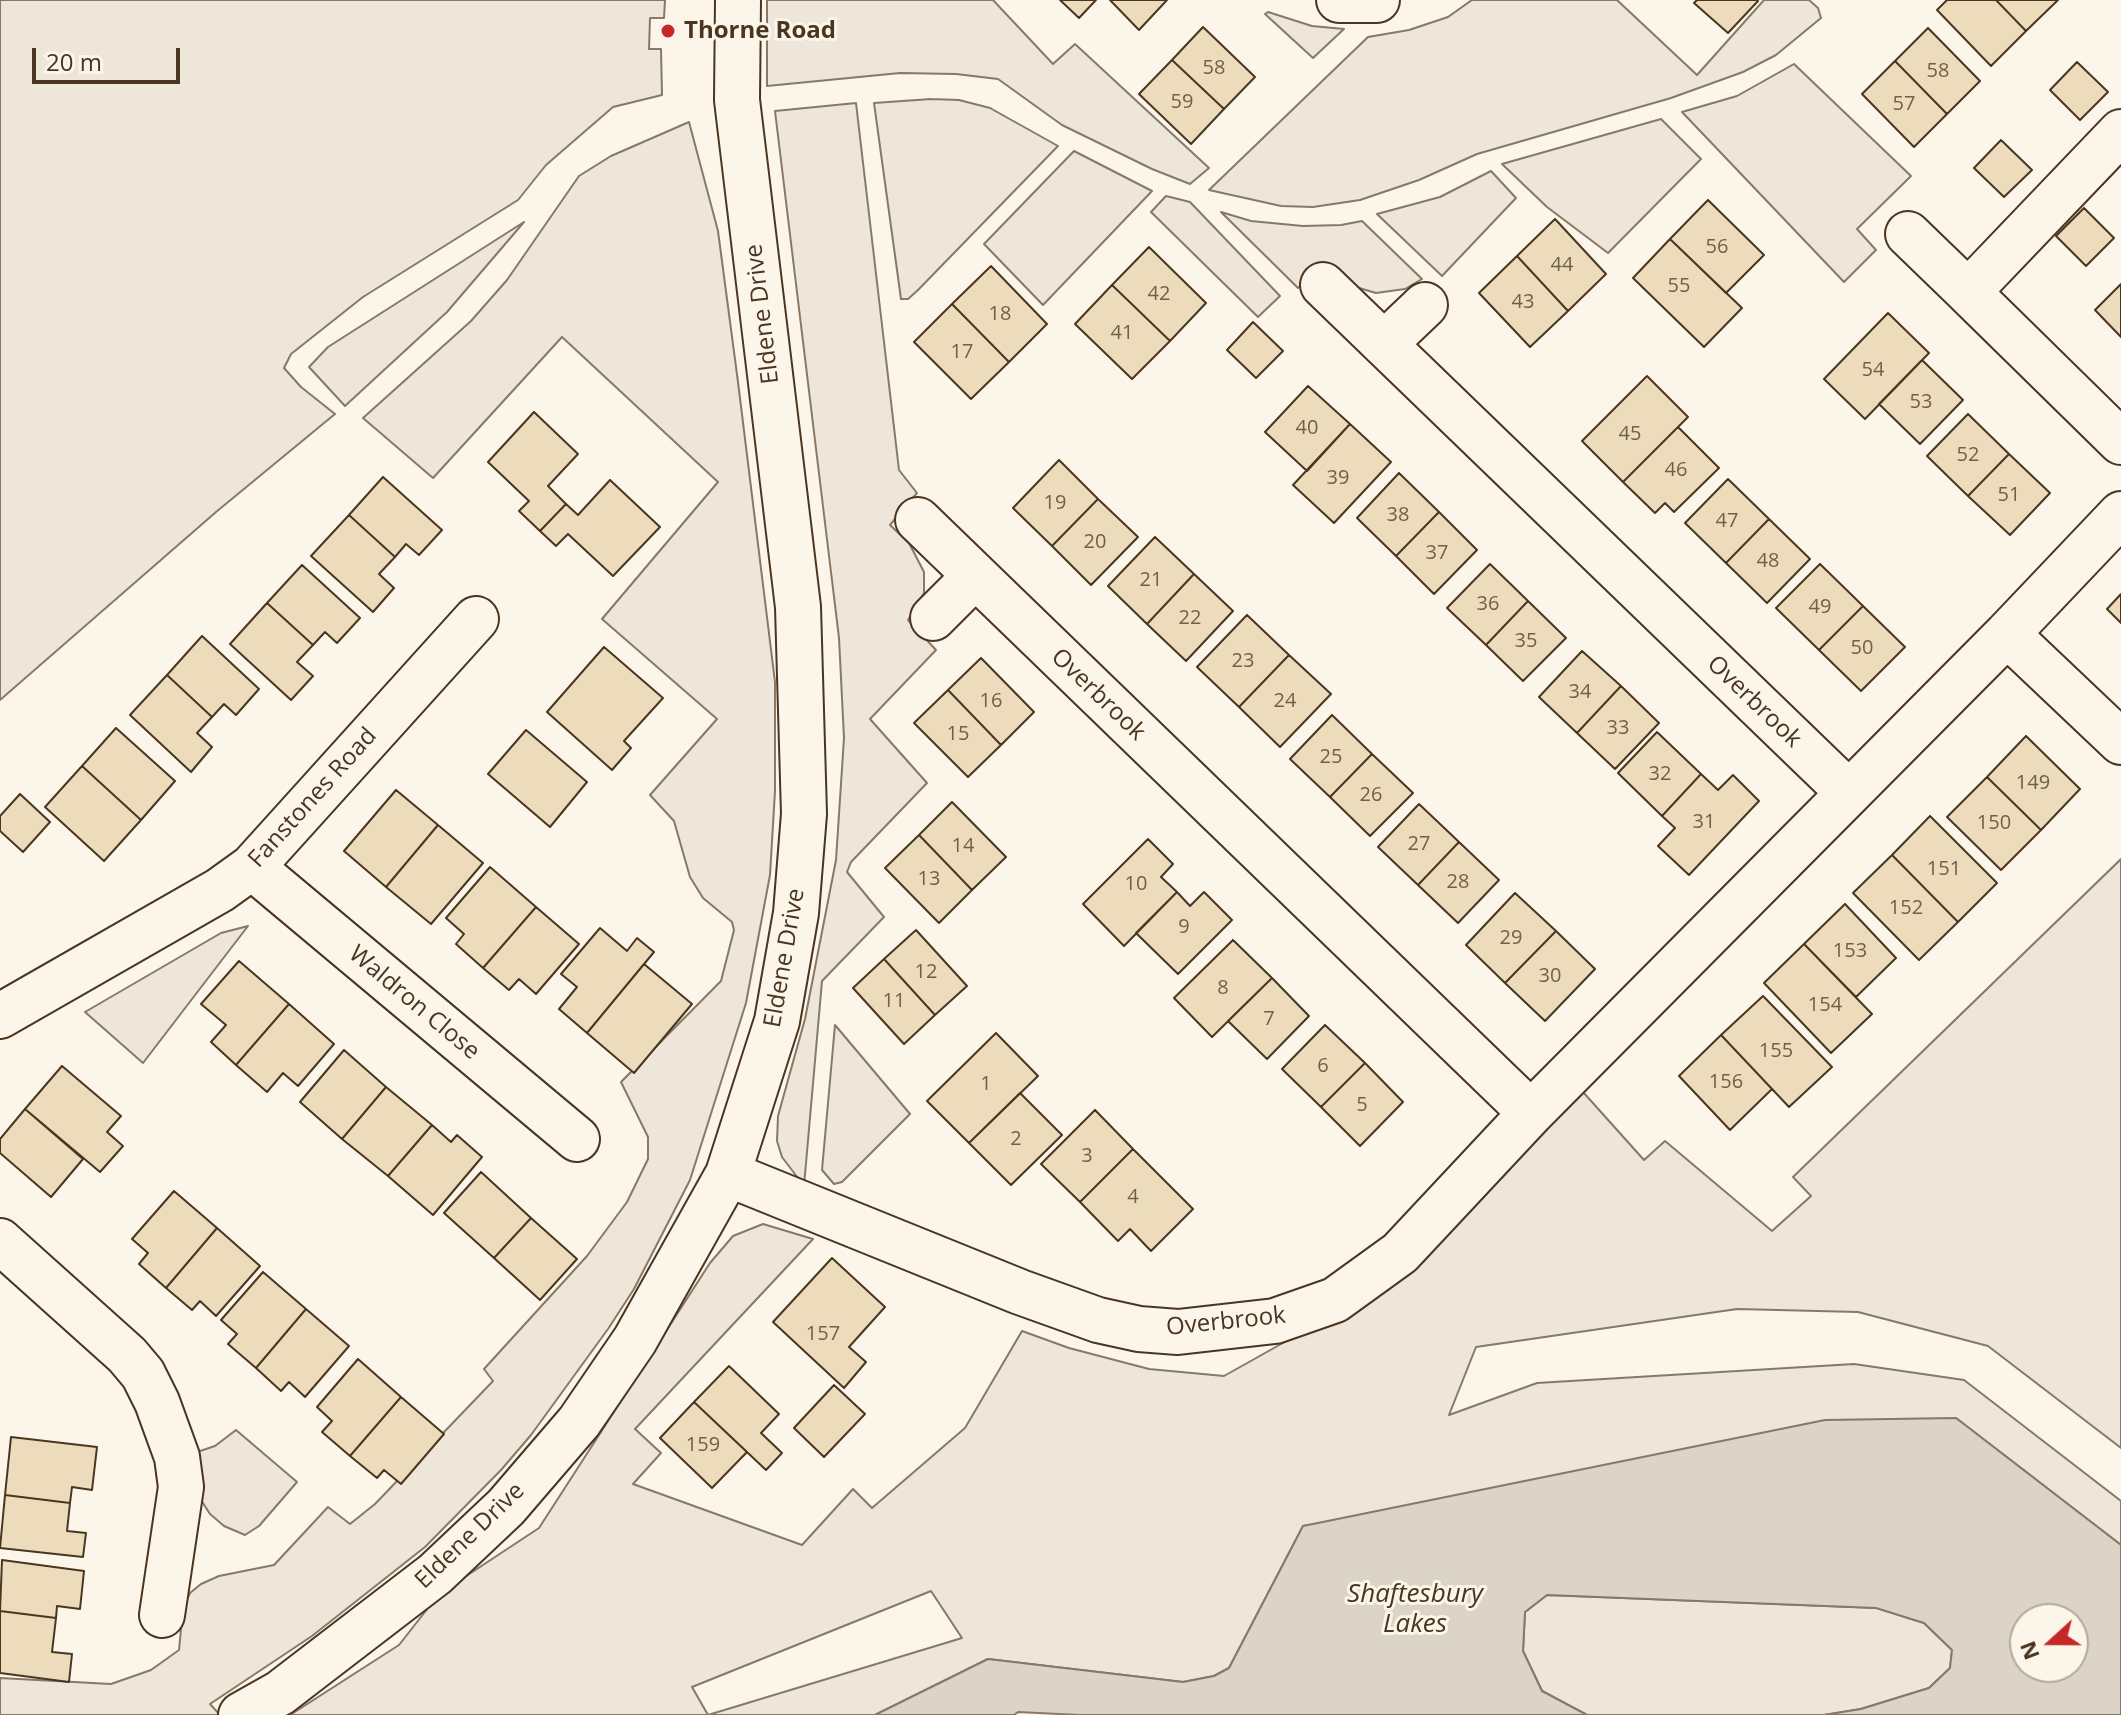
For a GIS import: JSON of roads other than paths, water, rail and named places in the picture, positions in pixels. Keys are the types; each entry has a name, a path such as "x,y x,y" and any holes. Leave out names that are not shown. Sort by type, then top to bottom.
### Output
{"street":[{"name":"Eldene Drive","path":"241,1715 280,1693 424,1583 506,1507 579,1422 635,1340 728,1174 777,1021 796,913 804,814 798,607 737,100 738,0"},
{"path":"1339,0 1377,0"},
{"path":"1968,292 2121,132"},
{"path":"1908,234 2121,442"},
{"name":"Overbrook","path":"1323,285 1848,792"},
{"path":"1384,344 1425,305"},
{"name":"Overbrook","path":"728,1174 1085,1315 1139,1329 1178,1332 1275,1321 1335,1300 1400,1253 1531,1113 2007,634 2121,514"},
{"name":"Overbrook","path":"918,520 1531,1113"},
{"path":"933,618 975,576"},
{"name":"Fanstones Road","path":"0,1016 220,890 252,867 476,619"},
{"path":"2007,634 2121,742"},
{"name":"Waldron Close","path":"252,867 577,1139"},
{"path":"0,1241 127,1355 143,1374 157,1402 177,1457 181,1487 162,1615"}],"water":[{"name":"Shaftesbury Lakes","path":"1956,1418 2121,1545 2121,1715 1824,1715 1861,1709 1929,1688 1950,1668 1952,1650 1924,1623 1876,1608 1547,1595 1525,1612 1523,1651 1542,1691 1587,1715 1080,1715 1018,1712 1014,1715 875,1715 988,1659 1183,1682 1214,1676 1229,1668 1303,1526 1825,1420"}],"place":[{"name":"Thorne Road","path":"668,31"}]}
